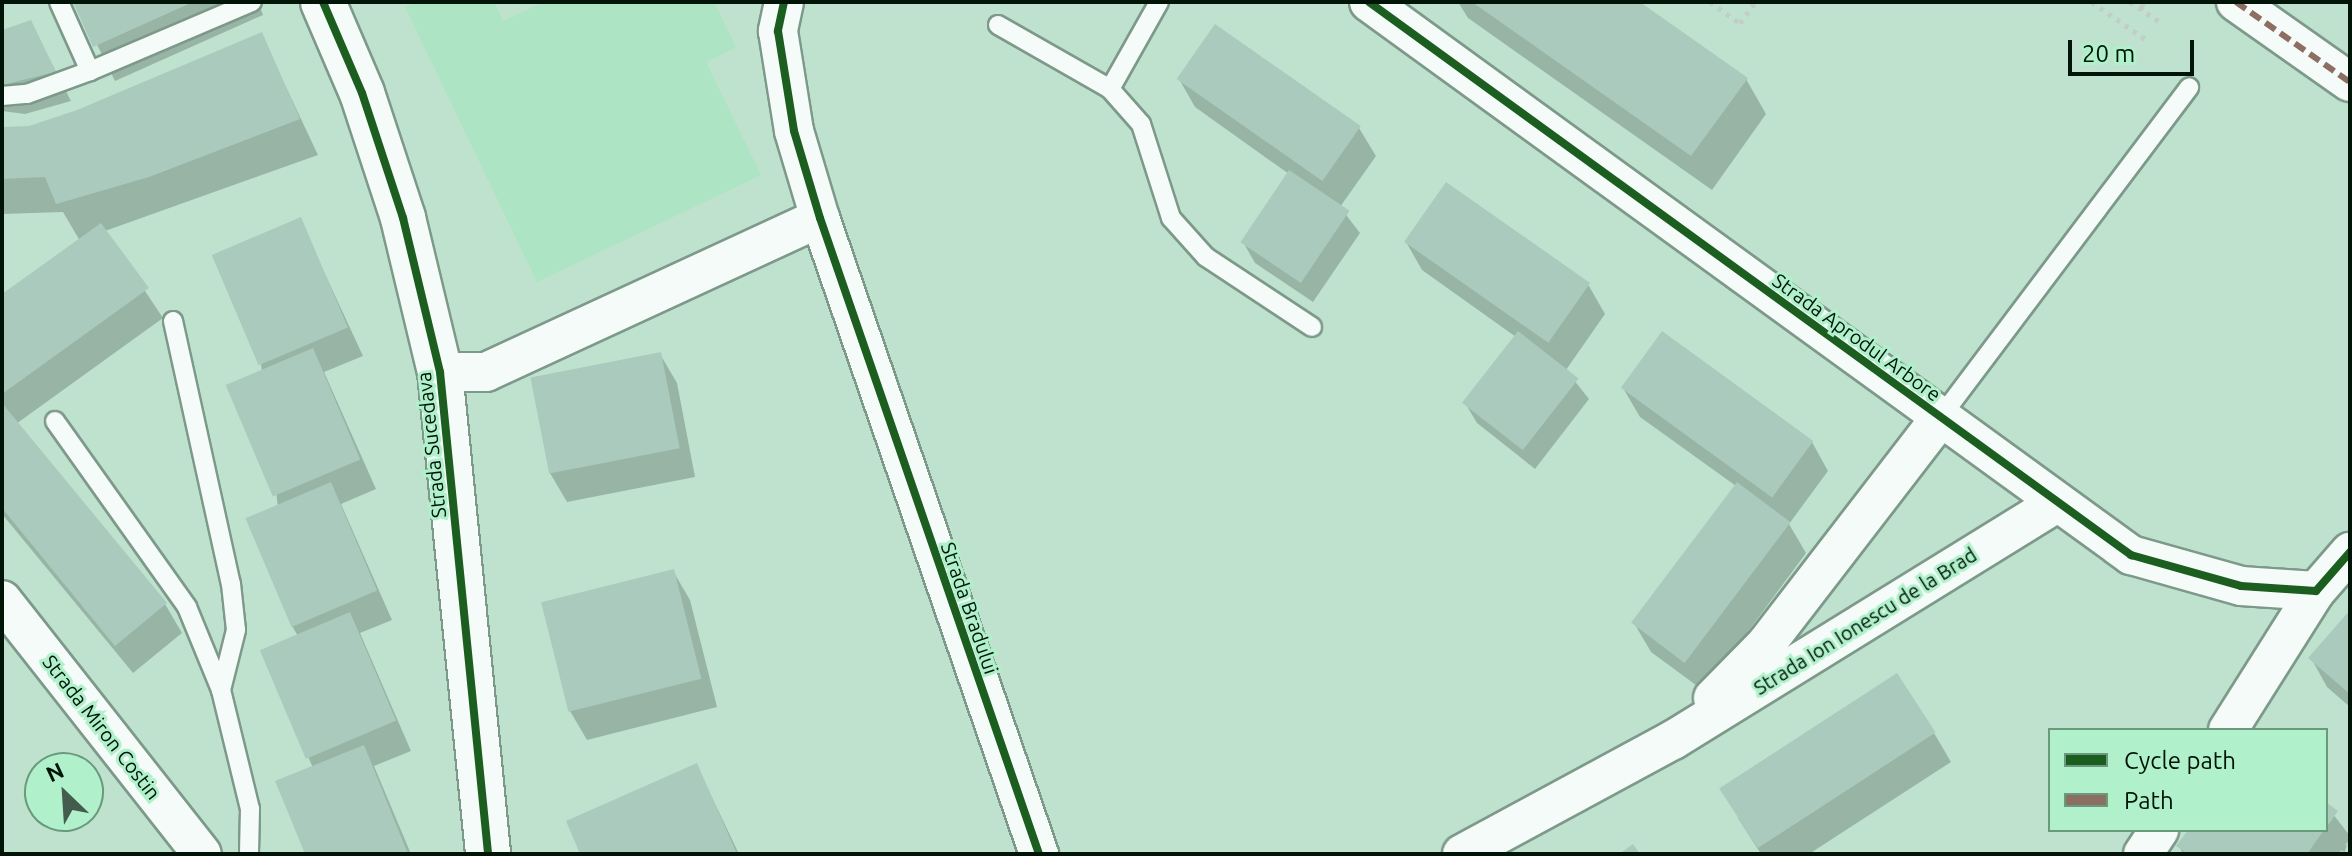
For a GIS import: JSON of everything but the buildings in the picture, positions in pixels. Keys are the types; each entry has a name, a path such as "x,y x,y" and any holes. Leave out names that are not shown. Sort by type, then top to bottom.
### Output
{"street":[{"name":"Strada Sucedava","path":"323,2 362,93 403,218 440,372 488,854"},
{"name":"Strada Bradului","path":"784,2 778,31 792,116 820,218 1039,854"},
{"name":"Strada Aprodul Arbore","path":"1369,2 2131,555 2241,586 2316,591"},
{"path":"2236,2 2350,82"},
{"path":"440,372 486,372 820,218"},
{"name":"Strada Ion Ionescu de la Brad","path":"1673,740 1766,644 1940,418"},
{"name":"Strada Ion Ionescu de la Brad","path":"1462,854 1673,740 2056,503"},
{"path":"2229,728 2316,591 2350,552"},
{"name":"Strada Miron Costin","path":"3,602 202,854"},
{"path":"2143,854 2158,832"}],"lane":[{"path":"59,2 90,71"},
{"path":"2,96 27,94 90,71 252,2"},
{"path":"1110,89 1159,2"},
{"path":"998,25 1110,89 1141,124 1171,218 1206,257 1312,327"},
{"path":"1940,418 2189,87"},
{"path":"173,321 231,584 236,630 221,690"},
{"path":"55,421 187,607 221,690 250,809 249,854"}],"path":[{"path":"1710,2 1740,23 1755,2"},
{"path":"2092,2 2148,41"},
{"path":"2130,2 2161,23"},
{"path":"2140,9 2146,2"},
{"path":"2341,854 2350,842"}],"shaded area":[{"path":"416,2 494,2 503,21 544,2 714,2 736,47 706,62 761,175 537,282 405,7"}],"marked path":[{"path":"2236,2 2350,82"}],"cycle path":[{"path":"323,2 362,93 403,218 440,372 488,854"},
{"path":"784,2 778,31 794,131 820,218 1039,854"},
{"path":"1369,2 2131,555 2241,586 2316,591 2350,552"}]}
